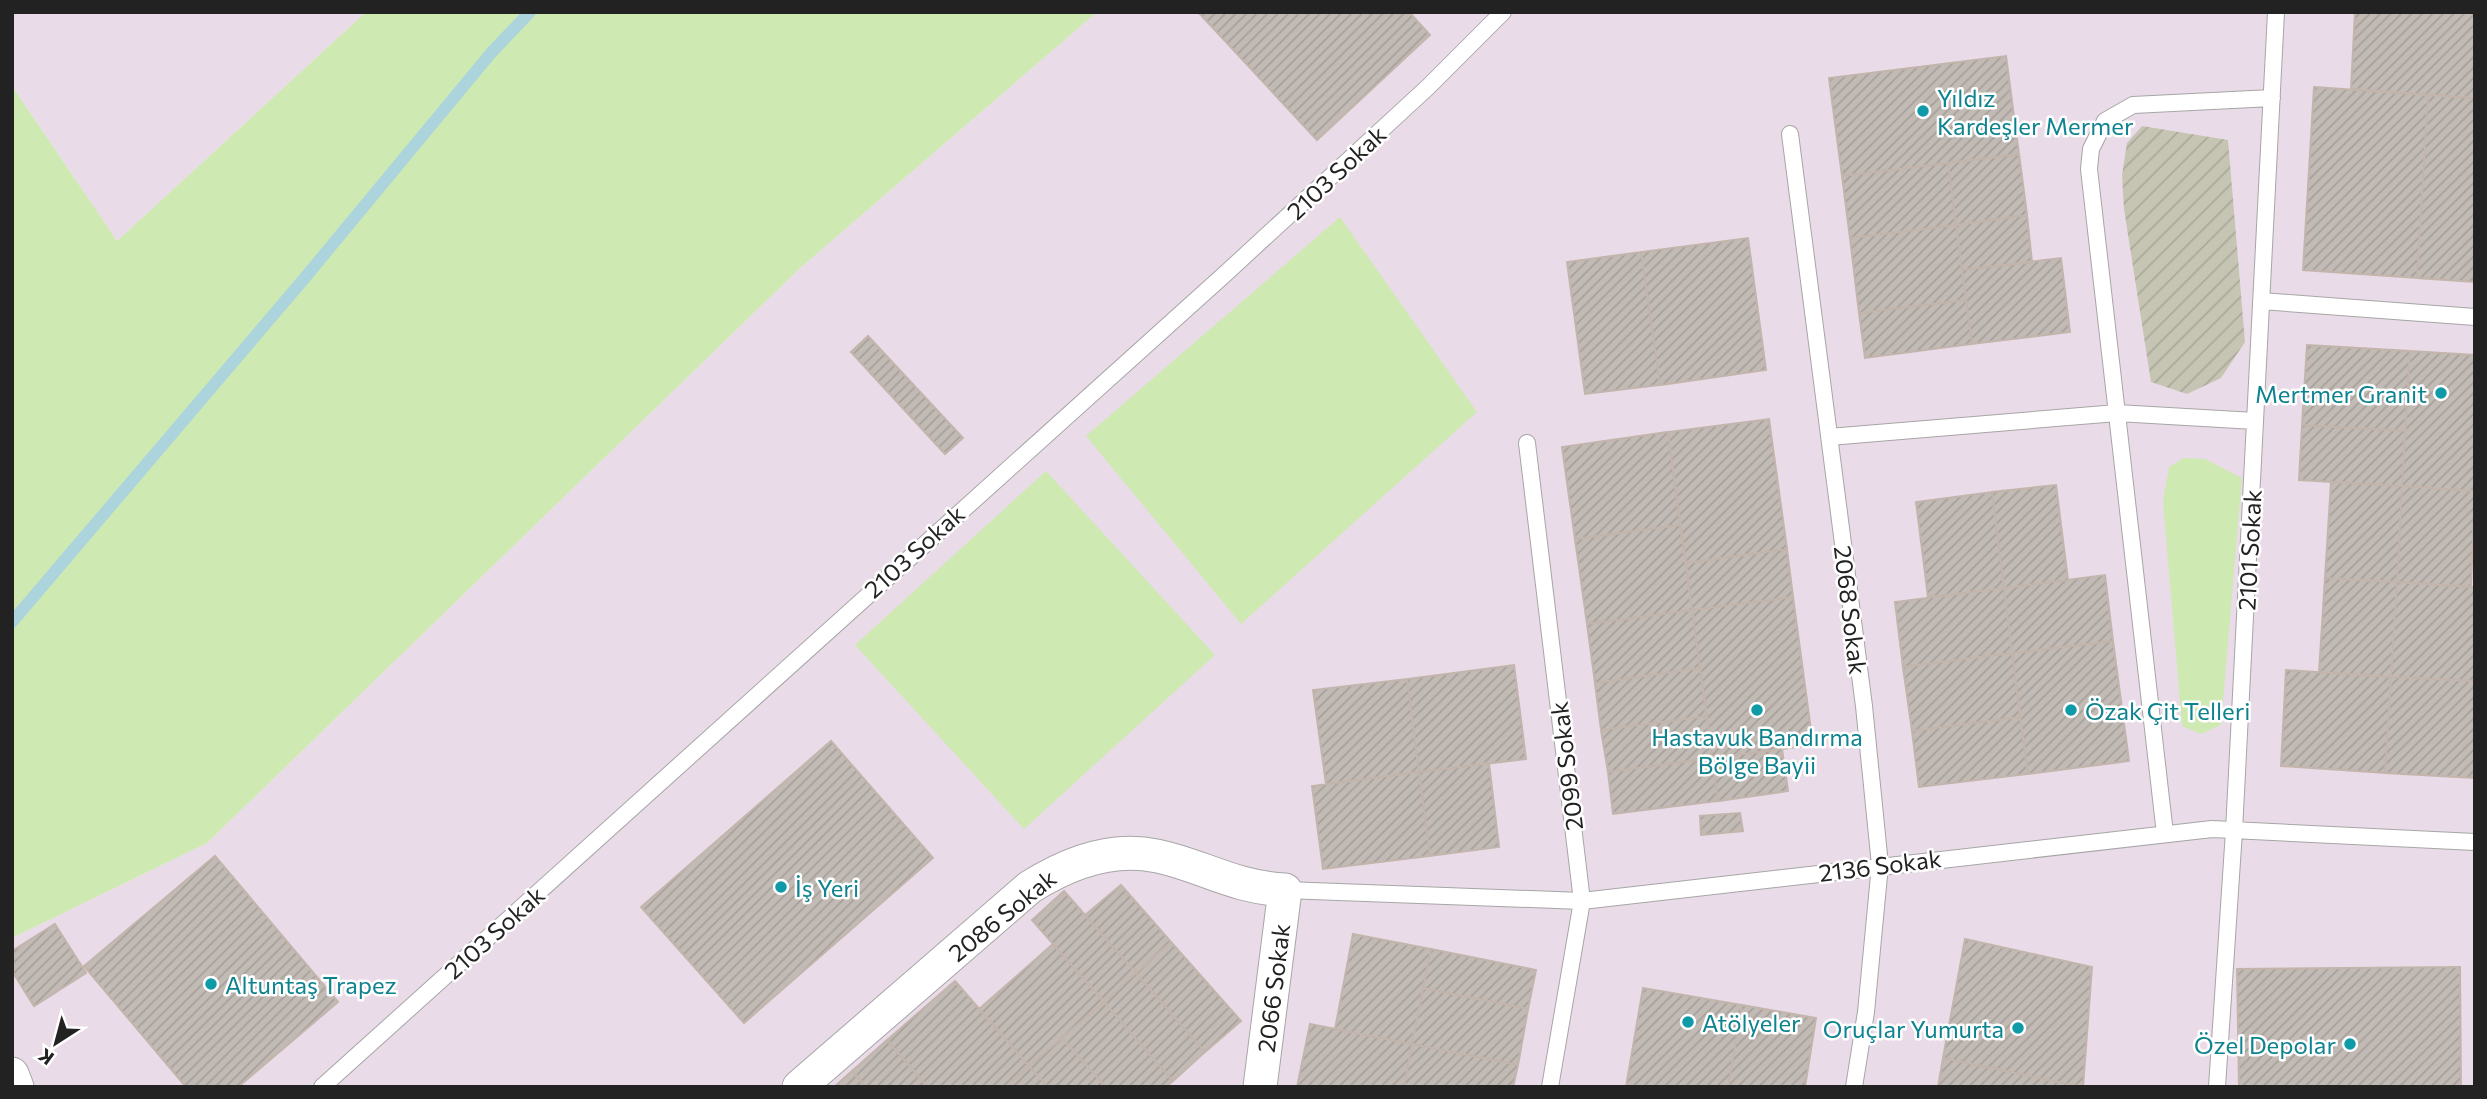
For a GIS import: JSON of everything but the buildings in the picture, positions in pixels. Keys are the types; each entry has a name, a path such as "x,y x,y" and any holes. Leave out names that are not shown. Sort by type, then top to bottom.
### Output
{"street":[{"name":"2086 Sokak","path":"799,1087 1030,887 1059,869 1095,856 1137,853 1157,856 1244,886 1285,890"},
{"name":"2066 Sokak","path":"1260,1087 1285,890"},
{"path":"12,1074 17,1087"}],"lane":[{"name":"2103 Sokak","path":"322,1087 1225,274 1429,87 1503,12"},
{"name":"2101 Sokak","path":"2217,1087 2234,831 2276,12"},
{"path":"2165,834 2090,169 2091,149 2105,121 2133,105 2272,98"},
{"name":"2068 Sokak","path":"1790,134 1864,706 1880,865 1866,1012 1854,1087"},
{"path":"2261,301 2475,317"},
{"path":"1829,437 2118,413 2255,421"},
{"name":"2099 Sokak","path":"1527,443 1583,901 1550,1087"},
{"name":"2136 Sokak","path":"1285,890 1583,901 2213,829 2475,842"}],"shaded area":[{"path":"12,12 366,12 117,241 12,86"},
{"path":"1097,12 2475,12 2475,1087 12,1087 12,938 207,843 799,269"},
{"path":"2142,126 2228,140 2245,342 2221,378 2187,394 2151,382 2124,209 2122,175 2127,143"}],"green space":[{"path":"366,12 1097,12 799,269 207,843 12,938 12,86 117,241"},
{"path":"1340,217 1477,412 1241,624 1086,436"},
{"path":"2184,458 2205,459 2242,478 2221,725 2201,734 2182,726 2163,501 2169,467"},
{"path":"1046,471 1215,655 1024,829 855,645"}],"waterway":[{"path":"12,622 303,280 491,53 530,12"}],"place":[{"name":"Yıldız Kardeşler Mermer","path":"1923,111"},
{"name":"Mertmer Granit","path":"2441,393"},
{"name":"Hastavuk Bandırma Bölge Bayii","path":"1757,710"},
{"name":"Özak Çit Telleri","path":"2071,710"},
{"name":"İş Yeri","path":"781,887"},
{"name":"Altuntaş Trapez","path":"211,984"},
{"name":"Atölyeler","path":"1688,1022"},
{"name":"Oruçlar Yumurta","path":"2018,1028"},
{"name":"Özel Depolar","path":"2350,1044"}]}
